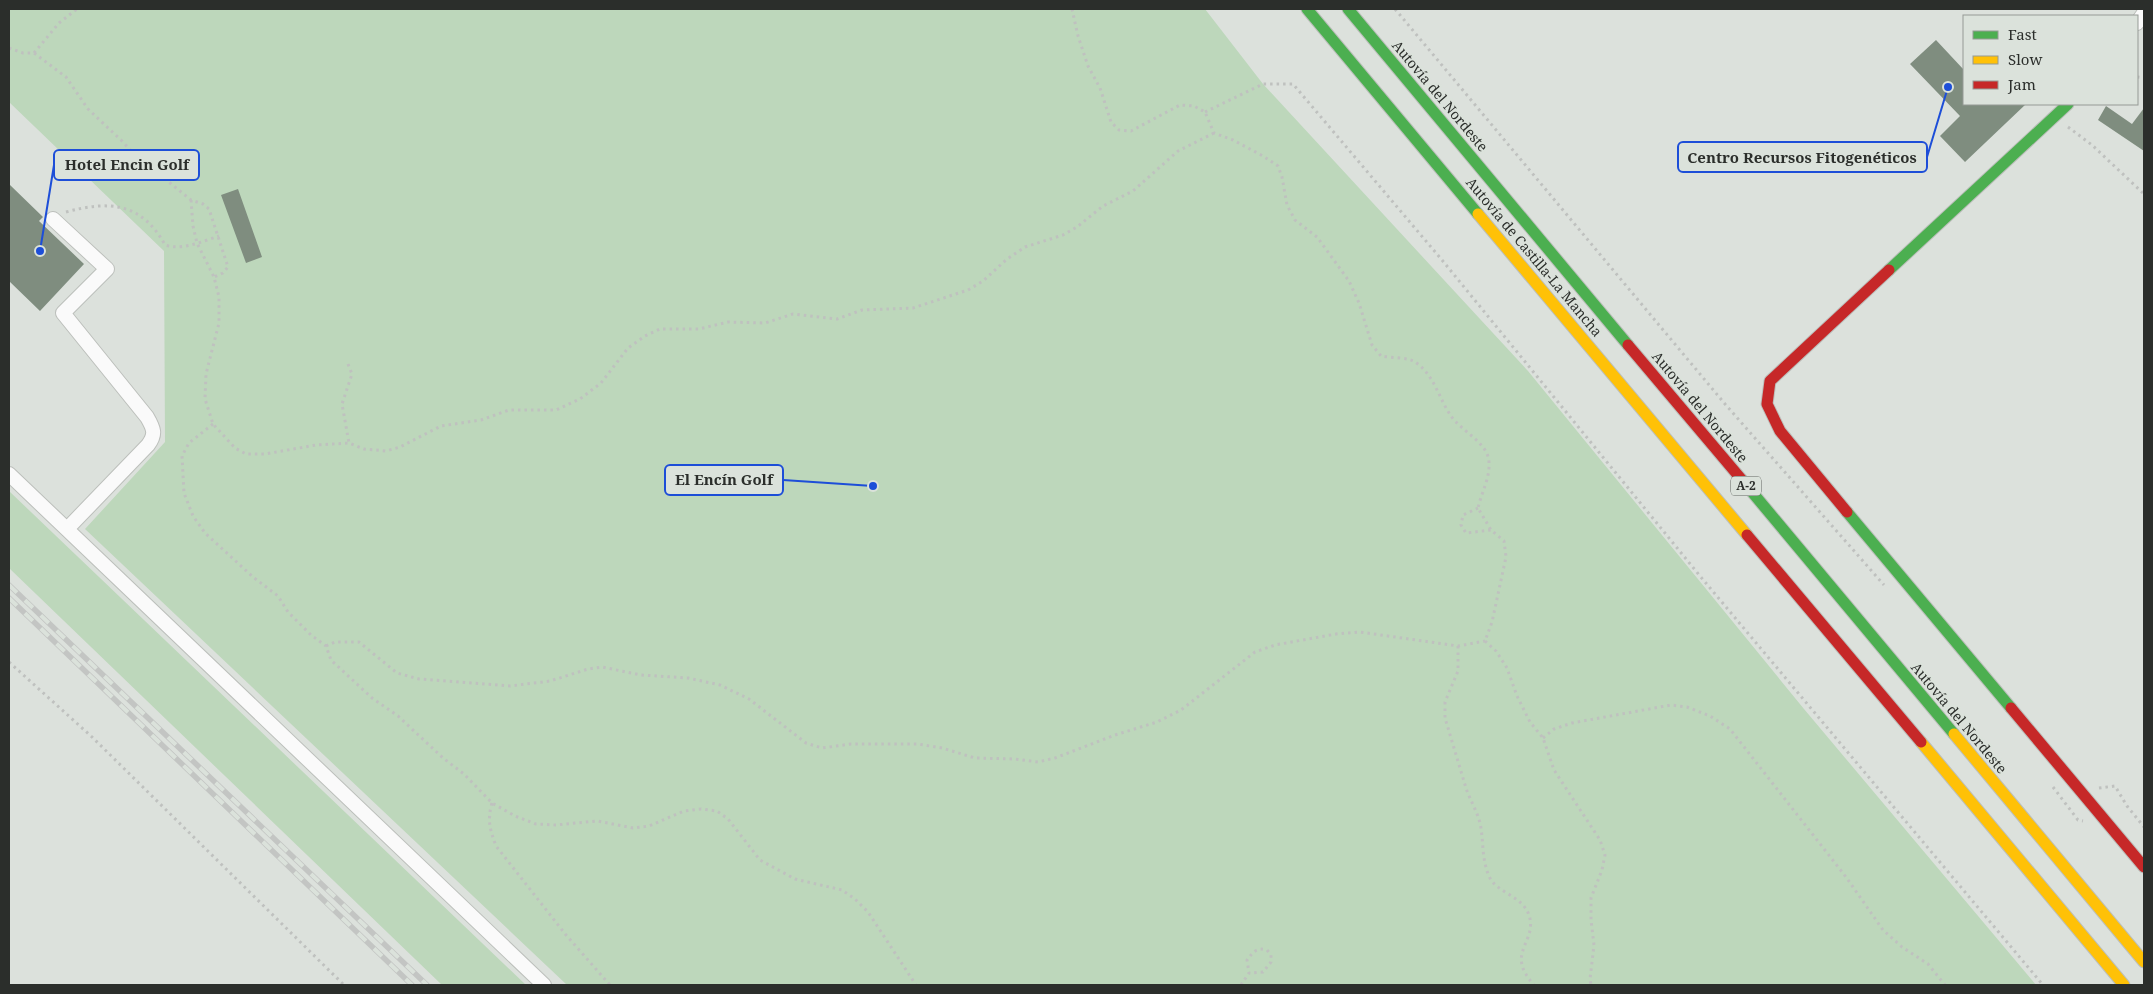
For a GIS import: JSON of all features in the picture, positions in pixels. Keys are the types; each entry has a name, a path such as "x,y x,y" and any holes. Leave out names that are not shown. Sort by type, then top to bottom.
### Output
{"main road":[{"name":"Autovía de Castilla-La Mancha","path":"1307,9 2124,985"},
{"name":"Autovía del Nordeste","path":"1348,9 2144,962"},
{"path":"2067,105 1770,381 1767,404 1780,430 2144,867"}],"street":[{"path":"53,219 107,269 63,313 148,417 154,428 154,436 67,528"},
{"path":"9,474 544,985"}],"path":[{"path":"34,53 59,23 77,9"},
{"path":"1072,9 1078,36 1088,66 1100,88 1111,122 1119,130 1131,131 1180,106 1194,106 1204,112 1214,133 1233,140 1278,166 1282,177 1286,205 1295,220 1317,237 1349,281 1372,345 1381,356 1414,360 1441,395 1451,416 1465,432 1484,447 1490,462 1478,508 1491,530 1504,541 1506,557 1492,622 1485,641"},
{"path":"1395,9 1725,404 1889,591"},
{"path":"9,48 23,53 34,53 66,77 88,109 133,154 191,200 203,204 209,210 228,267 223,273 214,277"},
{"path":"1204,112 1263,84 1293,84 1442,260 1700,576 2043,985"},
{"path":"2054,117 2092,145 2144,194"},
{"path":"191,200 193,226 198,243 214,277 219,297 219,324 206,374 205,399 213,424 235,448 246,454 265,454 316,445 349,443 364,449 386,451 400,447 441,426 481,420 509,410 556,410 580,399 601,382 628,348 645,336 660,329 699,329 728,322 765,323 793,314 837,318 862,310 913,308 968,290 983,281 1007,259 1025,247 1063,236 1103,206 1139,186 1178,151 1214,133"},
{"path":"53,219 67,212 82,208 100,206 126,208 146,220 159,234 165,245 172,247 198,243 219,236"},
{"path":"348,364 352,374 342,404 349,443"},
{"path":"213,424 189,443 182,456 184,494 193,516 205,533 252,577 278,596 288,612 326,646 331,660 372,698 398,716 443,758 464,774 492,803 514,816 536,824 556,825 597,820 633,828 649,826 684,811 701,809 717,811 728,819 760,860 794,879 842,890 855,899 868,912 916,985"},
{"path":"1478,508 1463,515 1461,526 1466,533 1491,530"},
{"path":"326,646 335,642 359,642 396,673 419,679 510,686 550,681 602,666 641,675 688,678 720,685 749,699 806,743 822,748 851,744 918,744 942,748 975,758 1038,762 1055,758 1115,735 1157,722 1181,710 1255,652 1276,645 1336,634 1360,632 1458,646 1485,641"},
{"path":"1485,641 1496,651 1507,668 1516,696 1530,722 1543,738 1554,770 1600,840 1606,855 1592,898 1591,920 1594,945 1591,985"},
{"path":"1458,646 1458,671 1445,702 1445,718 1480,824 1482,850 1490,878 1508,894 1522,902 1529,915 1530,926 1520,963 1524,974 1534,985"},
{"path":"9,662 92,737 344,985"},
{"path":"1543,738 1554,729 1572,723 1671,705 1687,707 1710,716 1730,729 1804,826 1846,877 1883,930 1902,947 1928,964 1945,985"},
{"path":"2048,781 2078,820 2088,823"},
{"path":"2080,790 2115,786 2127,806 2144,827"},
{"path":"492,803 488,816 490,830 496,846 566,934 610,985"},
{"path":"1241,985 1249,973 1247,960 1254,951 1260,948 1267,950 1271,955 1271,962 1263,972 1249,973"}],"green space":[{"path":"9,9 1205,9 1263,84 1528,371 1804,709 2036,985 567,985 85,529 165,442 164,251 9,102"},
{"path":"9,491 526,985 442,985 9,568"}],"building":[{"path":"1936,40 1963,69 1963,105 2025,105 1965,162 1940,136 1960,116 1910,64"},
{"path":"2106,106 2132,124 2144,108 2144,151 2098,120"},
{"path":"9,184 43,217 39,221 84,264 40,311 9,281"},
{"path":"238,189 262,257 246,263 221,195"}],"railway":[{"path":"9,585 427,985"},
{"path":"9,598 412,985"}],"traffic: fast":[{"path":"1307,9 1478,214"},
{"path":"1348,9 1628,345"},
{"path":"1889,270 2067,105"},
{"path":"1742,480 1954,734"},
{"path":"1847,512 2011,708"}],"traffic: slow":[{"path":"1478,214 1747,535"},
{"path":"1954,734 2144,962"},
{"path":"1921,742 2124,985"}],"traffic: jam":[{"path":"1847,512 1780,431 1767,404 1770,381 1889,270"},
{"path":"1628,345 1742,480"},
{"path":"1747,535 1921,742"},
{"path":"2011,708 2144,867"}],"place":[{"name":"Centro Recursos Fitogenéticos","path":"1948,87"},
{"name":"Hotel Encin Golf","path":"40,251"},
{"name":"El Encín Golf","path":"873,486"}]}
